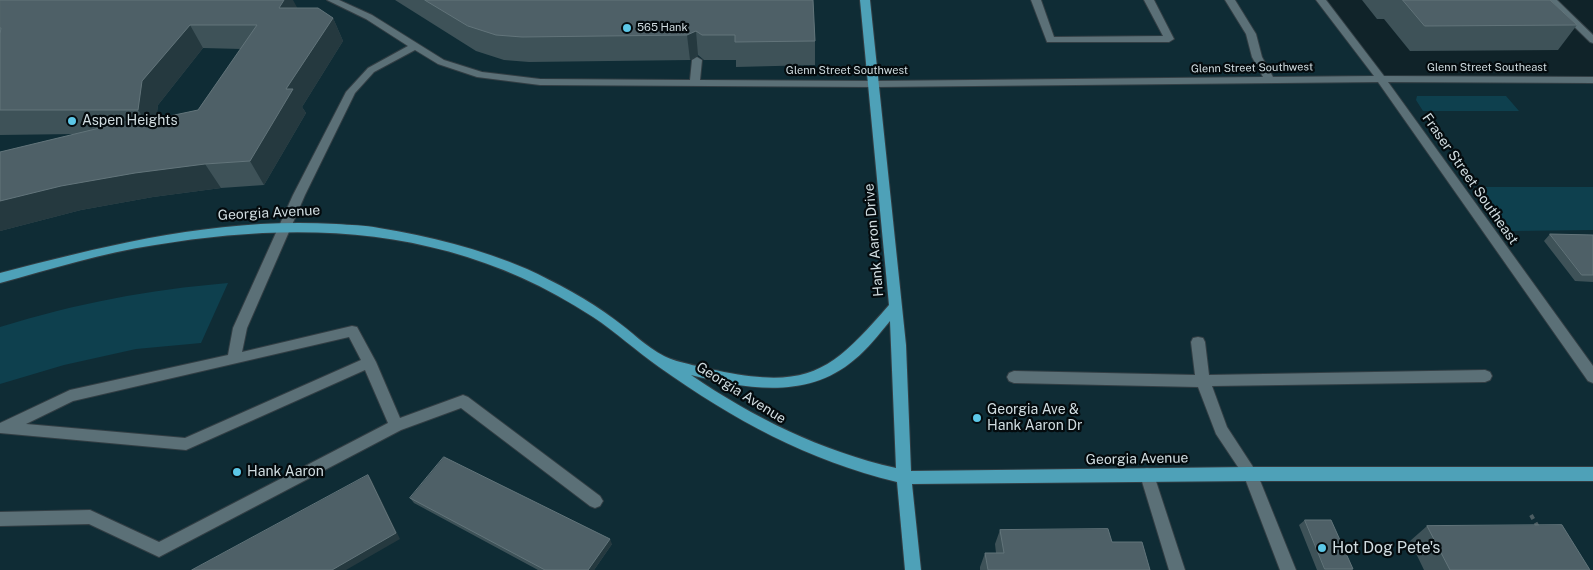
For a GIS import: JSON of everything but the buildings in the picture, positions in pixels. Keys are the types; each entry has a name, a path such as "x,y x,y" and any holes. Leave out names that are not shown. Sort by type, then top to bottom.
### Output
{"main road":[{"name":"Hank Aaron Drive","path":"865,0 896,306 904,477 913,570"},
{"name":"Georgia Avenue","path":"0,278 61,260 159,240 286,226 332,226 381,230 435,241 501,262 553,286 599,314 660,360 736,412 786,440 825,455 904,477 1250,473 1593,474"},
{"path":"660,360 730,380 773,384 816,377 848,358 896,306"}],"street":[{"name":"Glenn Street Southwest","path":"332,0 369,17 413,47 441,62 481,75 540,82 875,84 1381,80"},
{"path":"1036,0 1050,40 1169,39 1149,0"},
{"path":"1230,0 1251,34 1257,57 1270,80"},
{"name":"Fraser Street Southeast","path":"1322,0 1593,377"},
{"path":"1552,0 1593,40"},
{"path":"234,359 240,328 298,195 351,92 372,70 413,47"},
{"path":"695,83 698,60"},
{"name":"Glenn Street Southeast","path":"1381,80 1593,80"},
{"path":"2,429 70,396 352,331 369,362 396,426"},
{"path":"1198,342 1203,381 1221,430 1250,473 1288,570"},
{"path":"2,429 186,444 369,362"},
{"path":"1014,377 1203,381 1485,376"},
{"path":"0,519 90,518 159,550 396,426 463,401 595,500"},
{"path":"1147,475 1177,570"}],"path":[{"path":"1531,515 1541,531"}],"shaded area":[{"path":"0,0 1318,0 1380,83 1593,82 1593,570 0,570"},
{"path":"1417,96 1506,96 1519,111 1423,111 1416,100"},
{"path":"1479,187 1593,187 1593,230 1512,231"},
{"path":"228,283 201,343 136,349 64,365 0,384 0,327 85,304 169,289"}],"place":[{"name":"565 Hank","path":"627,28"},
{"name":"Aspen Heights","path":"72,121"},
{"name":"Georgia Ave & Hank Aaron Dr","path":"977,418"},
{"name":"Hank Aaron","path":"237,472"},
{"name":"Hot Dog Pete's","path":"1322,548"}]}
